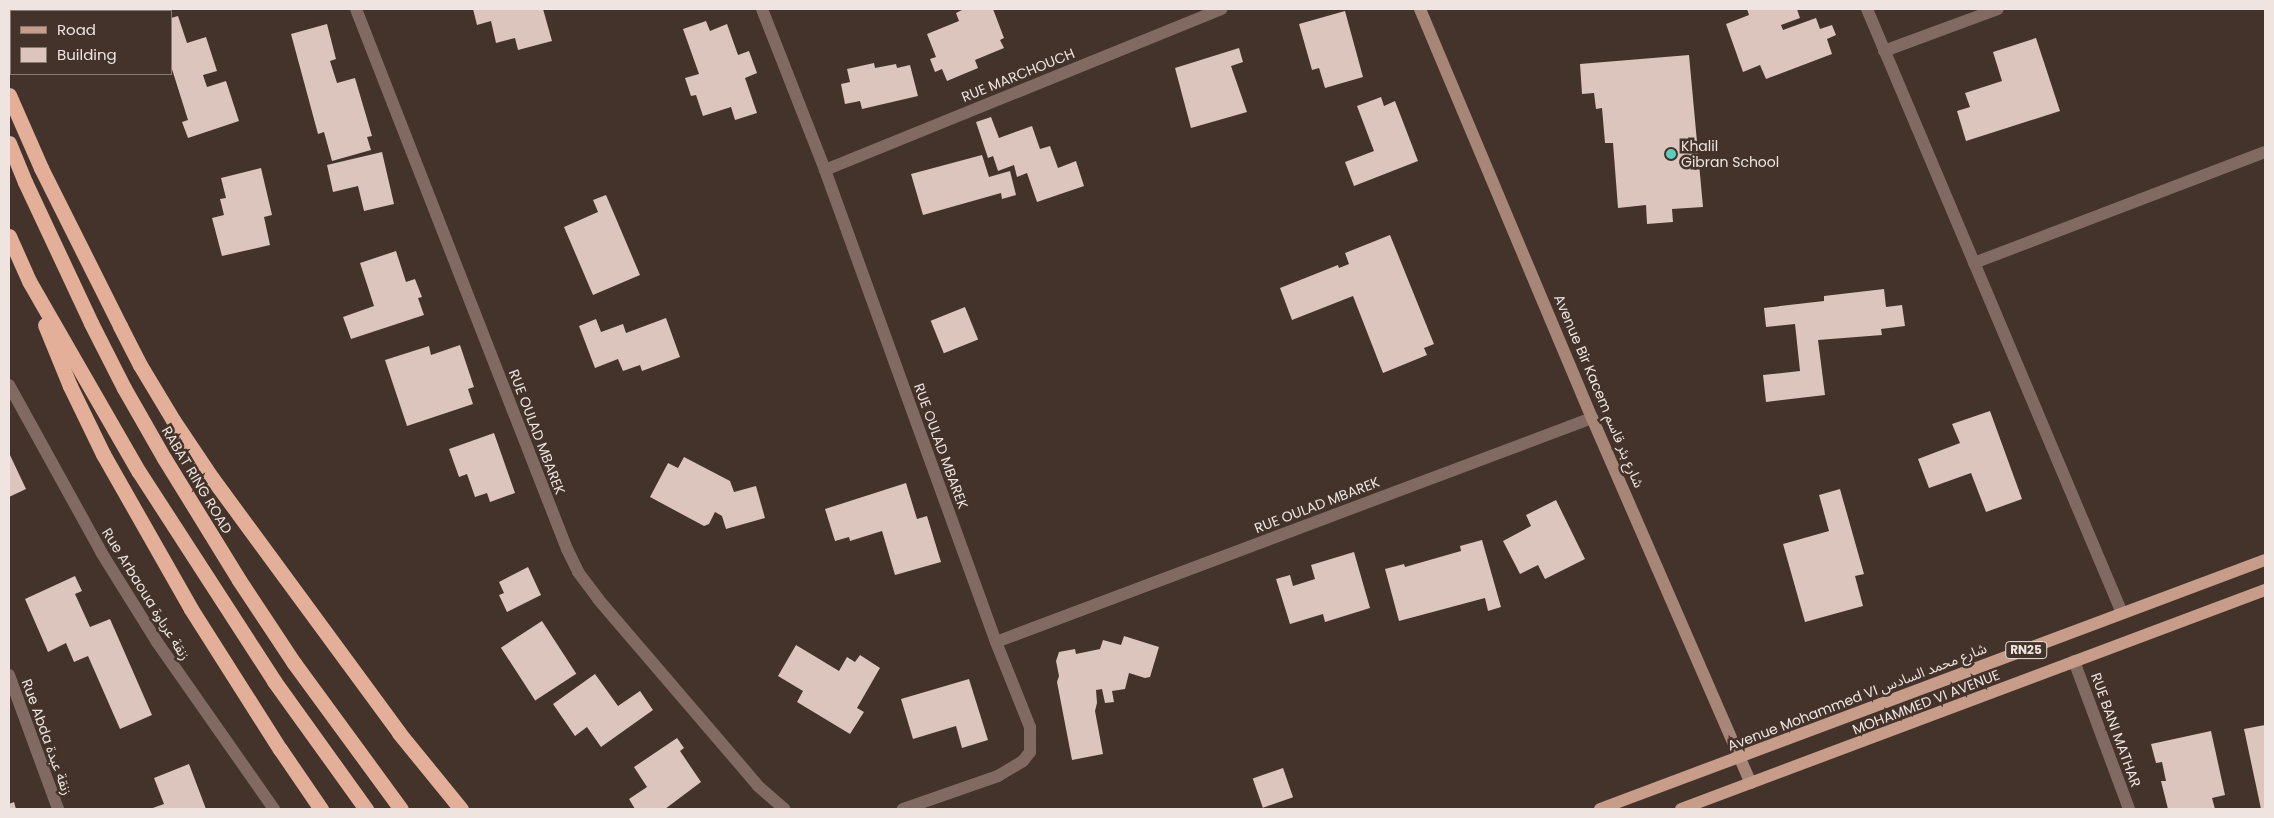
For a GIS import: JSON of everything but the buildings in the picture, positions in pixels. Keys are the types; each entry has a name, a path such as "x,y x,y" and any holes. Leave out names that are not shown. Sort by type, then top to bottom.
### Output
{"highway":[{"path":"9,95 41,168 124,334 173,420 212,478 399,733 461,809"},
{"name":"RABAT RING ROAD","path":"9,143 25,182 124,388 164,458 239,580 294,663 401,809"},
{"path":"9,236 29,281 55,352 103,454 191,609 280,749 321,809"},
{"path":"29,281 96,400 207,580 274,681 366,809"}],"main road":[{"name":"Avenue Mohammed VI شارع محمد السادس","path":"1600,809 2265,560"},
{"name":"MOHAMMED VI AVENUE","path":"1681,809 2265,590"}],"street":[{"name":"RUE OULAD MBAREK","path":"356,9 578,572 598,599 758,786 784,809"},
{"name":"RUE OULAD MBAREK","path":"762,9 825,170 996,642 1030,727 1030,752 1023,761 998,776 903,809"},
{"name":"RUE MARCHOUCH","path":"825,170 1222,9"},
{"name":"Avenue Bir Kacem شارع بئر قاسم","path":"1420,9 1592,418 1751,783"},
{"path":"1867,9 2122,613"},
{"path":"1884,51 1998,9"},
{"path":"1974,263 2265,152"},
{"name":"Rue Arbaoua زنقة عرباوة","path":"9,385 101,552 152,635 274,809"},
{"name":"RUE OULAD MBAREK","path":"996,642 1592,418"},
{"name":"RUE BANI MATHAR","path":"2074,662 2130,809"},
{"name":"Rue Abda زنقة عبدة","path":"9,675 58,809"}],"place":[{"name":"Khalil Gibran School","path":"1671,154"}]}
